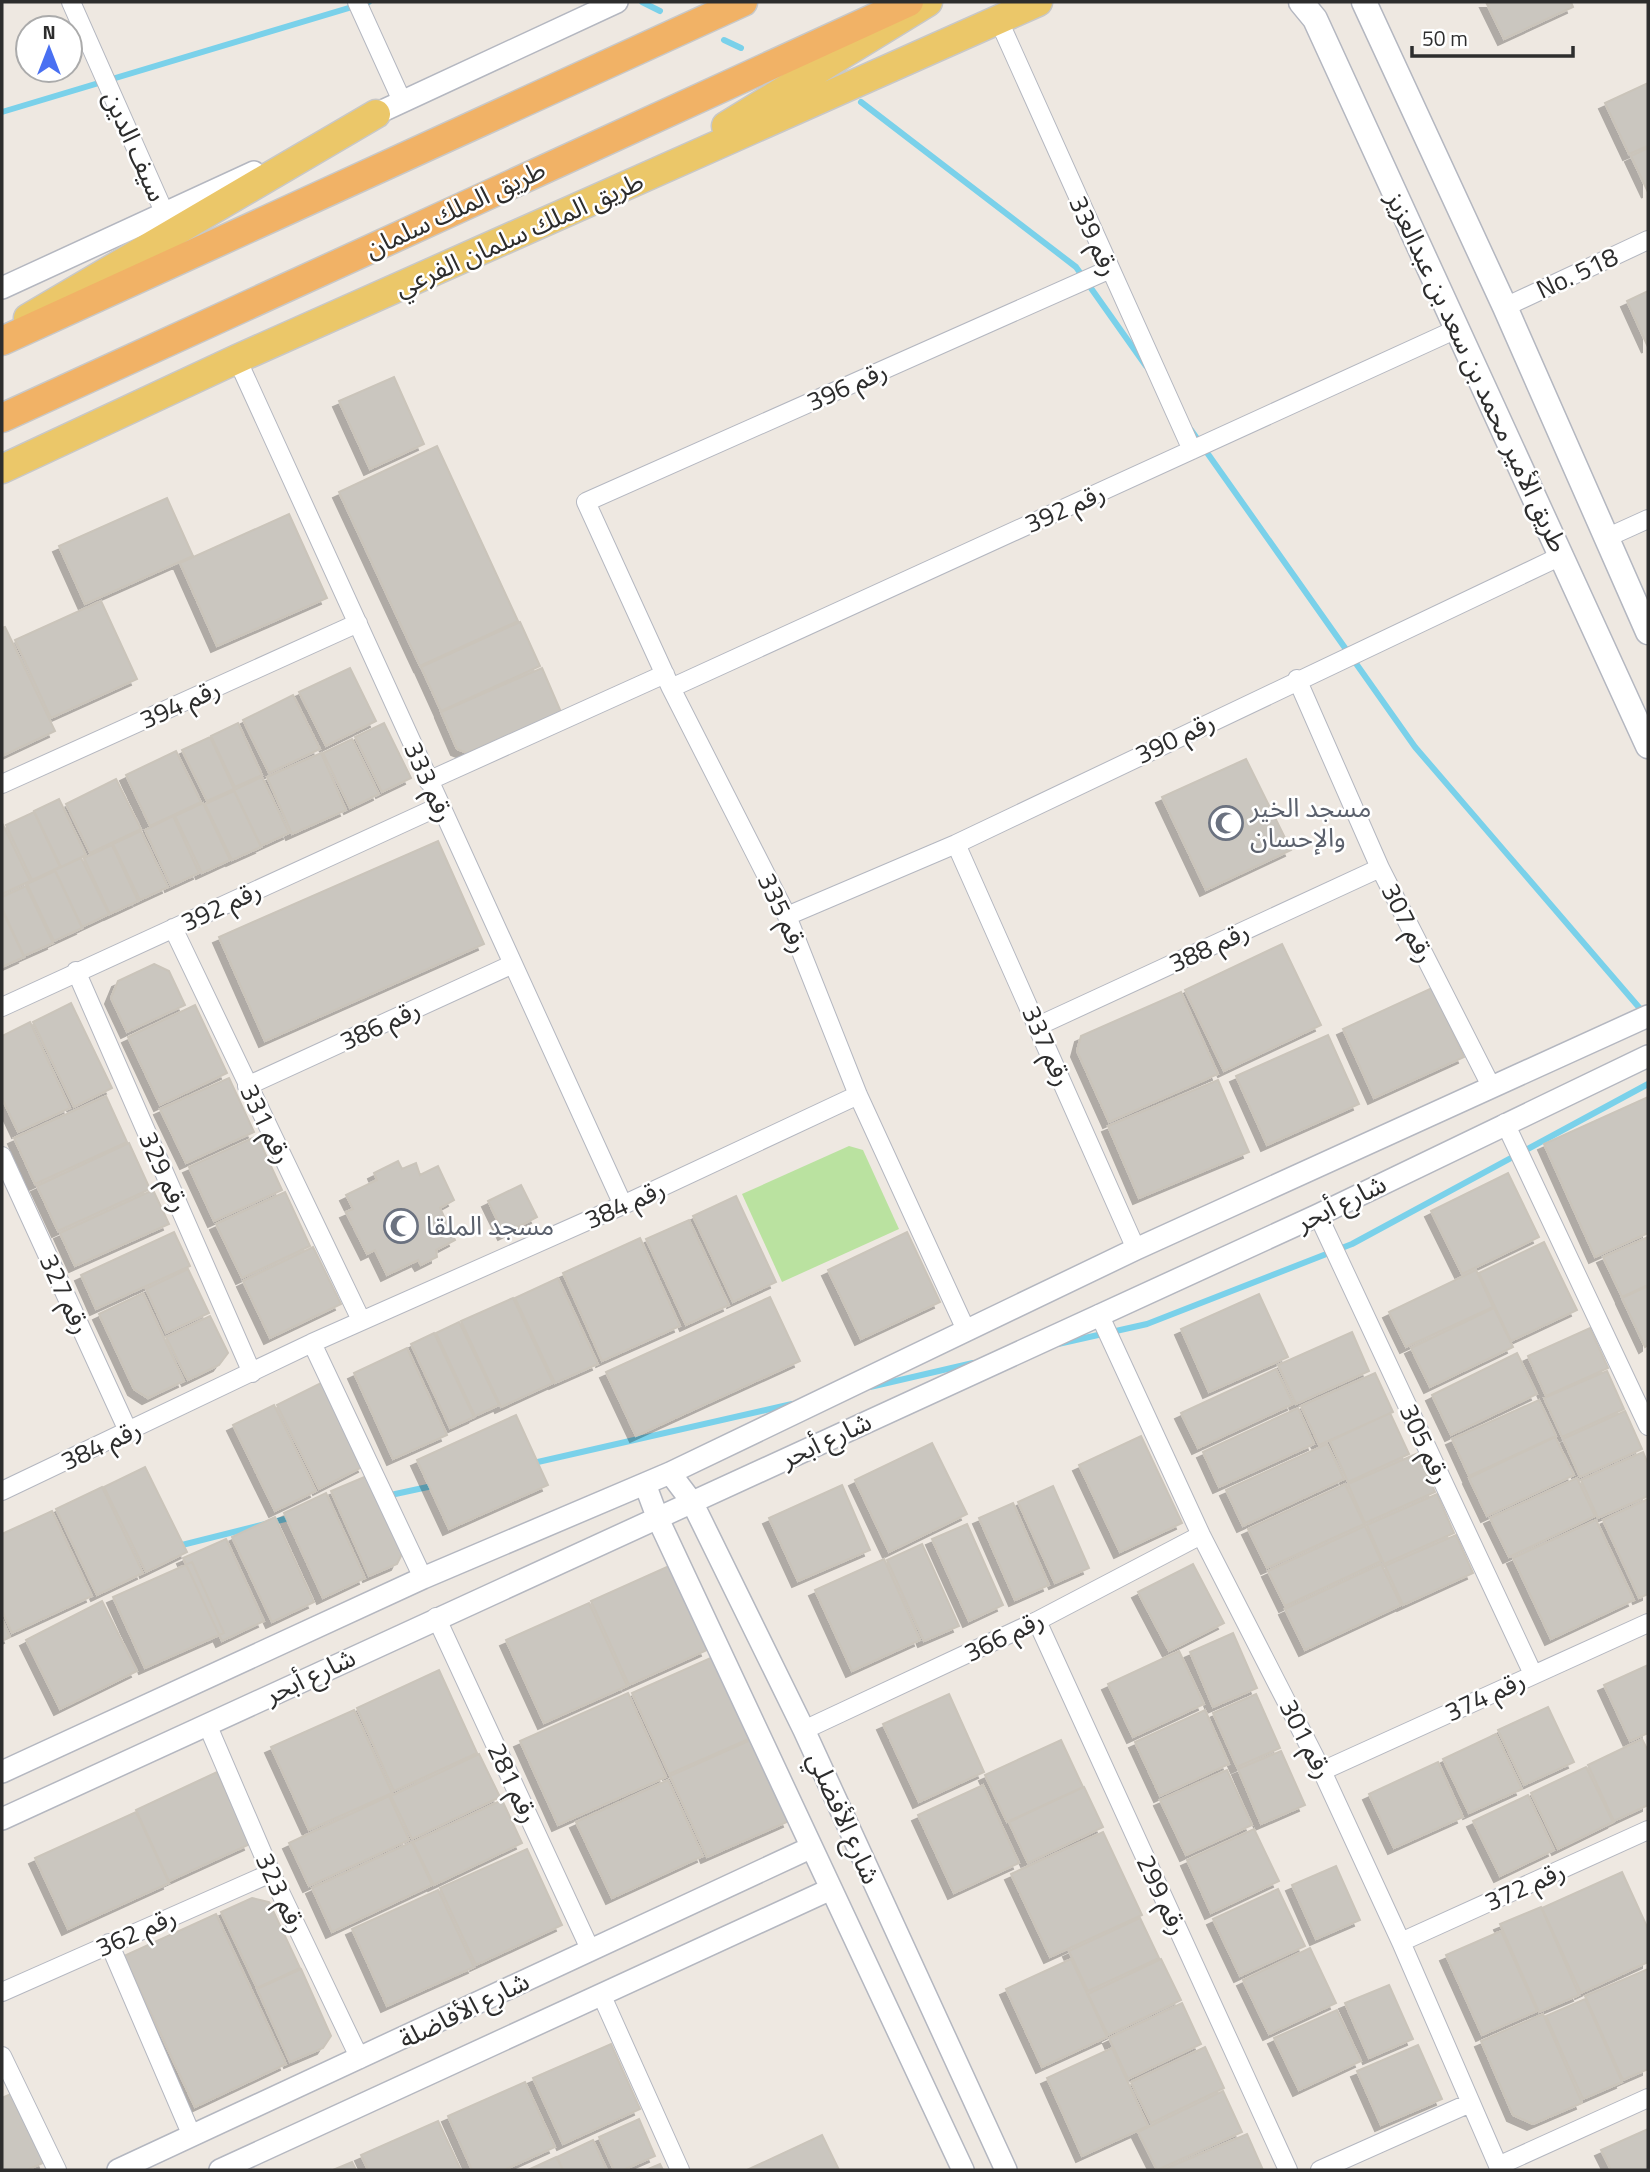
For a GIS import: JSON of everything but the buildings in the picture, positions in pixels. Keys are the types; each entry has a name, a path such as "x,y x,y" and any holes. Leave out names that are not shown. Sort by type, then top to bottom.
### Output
{"highway":[{"path":"2,341 743,2"},
{"name":"طريق الملك سلمان","path":"2,418 909,2"}],"main road":[{"path":"631,184 929,2"},
{"name":"طريق الملك سلمان الفرعي","path":"2,469 237,359 1038,2"},
{"name":"طريق الأمير محمد بن سعد بن عبدالعزيز","path":"1364,2 1505,307 1648,632"},
{"name":"طريق الأمير محمد بن سعد بن عبدالعزيز","path":"1309,8 1459,328 1648,746"},
{"path":"2,333 376,114"}],"street":[{"name":"سيف الدين","path":"71,2 165,214"},
{"path":"357,2 402,101"},
{"path":"2,289 617,2"},
{"name":"رقم 339","path":"999,21 1108,270 1192,450"},
{"name":"No. 518","path":"1505,307 1648,240"},
{"name":"رقم 396","path":"586,502 1108,270"},
{"name":"رقم 392","path":"428,781 668,681 1192,450 1459,328"},
{"name":"رقم 333","path":"237,359 623,1205"},
{"name":"رقم 335","path":"586,502 668,681 787,916 858,1095 965,1330"},
{"path":"1606,538 1648,519"},
{"name":"رقم 390","path":"787,916 956,844 1297,679 1562,556"},
{"name":"رقم 394","path":"2,784 358,623"},
{"name":"رقم 307","path":"1297,679 1380,868 1491,1086"},
{"name":"رقم 392","path":"2,1007 440,806"},
{"name":"رقم 337","path":"956,844 1136,1249"},
{"name":"رقم 388","path":"1038,1026 1380,868"},
{"name":"رقم 331","path":"173,928 361,1320"},
{"name":"رقم 386","path":"247,1086 513,964"},
{"name":"رقم 329","path":"76,971 252,1373"},
{"name":"شارع أبحر","path":"2,1772 423,1578 670,1473 1136,1249 1648,1016"},
{"name":"شارع أبحر","path":"2,1819 436,1617 658,1519 1318,1214 1648,1056"},
{"name":"رقم 384","path":"2,1492 361,1320 623,1205 858,1095"},
{"path":"1505,1123 1648,1426"},
{"name":"رقم 327","path":"2,1156 129,1433"},
{"name":"رقم 305","path":"1318,1214 1533,1674"},
{"name":"رقم 301","path":"1099,1314 1201,1535 1322,1770 1401,1942 1499,2168"},
{"path":"312,1343 423,1578"},
{"name":"شارع الأفضلي","path":"670,1473 692,1502 804,1730 1006,2170"},
{"name":"شارع الأفضلي","path":"645,1484 658,1519 810,1848 962,2170"},
{"name":"رقم 366","path":"804,1730 1037,1621 1201,1535"},
{"name":"رقم 281","path":"436,1617 590,1950"},
{"name":"رقم 299","path":"1037,1621 1288,2170"},
{"name":"رقم 374","path":"1322,1770 1648,1623"},
{"name":"رقم 323","path":"207,1724 271,1872 360,2059"},
{"name":"رقم 372","path":"1401,1942 1648,1830"},
{"name":"شارع الأفاضلة","path":"118,2170 810,1848"},
{"name":"رقم 362","path":"2,1992 271,1872"},
{"name":"شارع الأفاضلة","path":"220,2170 831,1889"},
{"path":"109,1943 192,2136"},
{"path":"601,1994 680,2170"},
{"path":"2,2056 57,2170"},
{"path":"1499,2168 1648,2098"},
{"path":"1320,2170 1470,2103"}],"green space":[{"path":"849,1146 863,1150 899,1229 782,1282 742,1194"}],"waterway":[{"path":"2,112 369,2"},
{"path":"642,2 660,11"},
{"path":"724,40 741,48"},
{"path":"861,102 1076,267 1146,366"},
{"path":"1191,430 1415,747 1643,1012"},
{"path":"1058,1344 1147,1324 1352,1244 1648,1084"},
{"path":"870,1387 973,1363"},
{"path":"529,1464 792,1404"},
{"path":"386,1496 437,1485"},
{"path":"178,1546 293,1517"}],"place":[{"name":"مسجد الخير والإحسان","path":"1226,823"},
{"name":"مسجد الملقا","path":"401,1226"}]}
